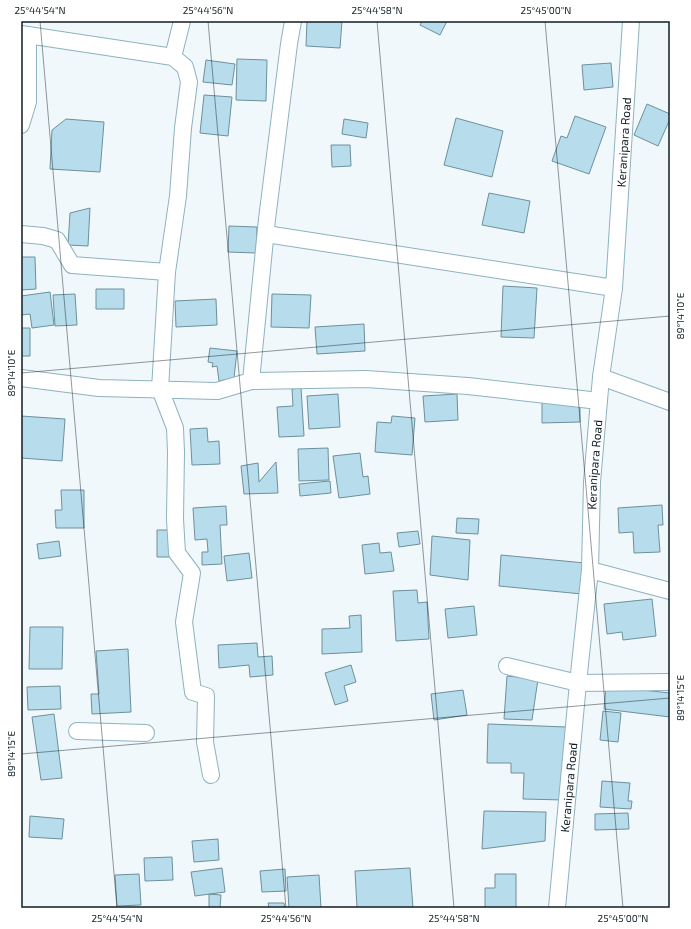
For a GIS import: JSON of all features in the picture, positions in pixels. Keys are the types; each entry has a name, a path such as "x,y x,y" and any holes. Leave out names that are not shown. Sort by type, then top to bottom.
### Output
{"street":[{"path":"173,57 182,21"},
{"path":"251,380 268,211 293,21"},
{"name":"Keranipara Road","path":"557,908 590,570 592,482 601,376 614,288 630,21"},
{"path":"21,126 28,102 25,35 173,57 185,67 189,82 183,128 178,196 167,272 160,389 175,428 175,519 177,553 192,573 184,622 192,692 206,696 205,742 211,775"},
{"path":"21,234 43,236 57,240 72,264 167,272"},
{"path":"266,234 614,288"},
{"path":"601,376 670,402"},
{"path":"21,378 99,388 217,391 251,380 366,379 468,386 599,401"},
{"path":"590,570 670,591"},
{"path":"507,666 578,684 670,682"},
{"path":"77,731 146,733"}],"building":[{"path":"307,21 342,21 340,48 306,46"},
{"path":"422,21 447,21 440,35 420,25"},
{"path":"237,59 267,60 266,101 236,100"},
{"path":"206,60 235,64 232,85 203,82"},
{"path":"611,63 613,87 584,90 582,65"},
{"path":"204,95 232,97 228,136 200,133"},
{"path":"647,104 670,114 670,119 658,146 634,135"},
{"path":"575,116 606,127 589,174 552,161 561,136 567,138"},
{"path":"456,118 503,131 492,177 444,165"},
{"path":"66,119 104,122 100,172 50,169 52,130"},
{"path":"344,119 368,123 366,138 342,134"},
{"path":"331,145 350,145 351,166 332,167"},
{"path":"489,193 530,201 524,233 482,225"},
{"path":"90,208 88,246 68,245 70,213"},
{"path":"229,226 257,227 256,253 228,252"},
{"path":"21,257 35,257 36,289 21,290"},
{"path":"503,286 537,288 534,338 501,337"},
{"path":"96,289 124,289 124,309 96,309"},
{"path":"50,292 54,325 32,328 30,314 21,315 21,296"},
{"path":"75,294 77,325 55,326 53,295"},
{"path":"272,294 311,295 309,328 271,327"},
{"path":"216,299 217,325 176,327 175,301"},
{"path":"364,324 365,351 317,354 315,327"},
{"path":"21,328 30,328 30,356 21,356"},
{"path":"210,348 237,351 234,378 219,381 217,366 212,367 213,363 208,362"},
{"path":"301,388 304,436 279,437 277,407 293,406 292,389"},
{"path":"338,394 340,427 309,429 307,396"},
{"path":"457,394 458,420 425,422 423,396"},
{"path":"580,401 580,422 542,423 542,402"},
{"path":"21,416 65,419 62,461 21,458"},
{"path":"392,416 415,418 412,455 375,452 377,422 391,423"},
{"path":"207,428 208,442 219,441 220,464 192,465 190,429"},
{"path":"328,448 329,480 299,481 298,449"},
{"path":"360,453 363,477 368,476 370,494 339,498 333,456"},
{"path":"276,462 278,493 244,494 241,466 258,463 259,482"},
{"path":"330,481 331,493 300,496 299,484"},
{"path":"61,490 84,490 84,528 56,528 55,510 62,510"},
{"path":"662,505 663,525 658,525 660,552 634,553 633,532 619,533 618,508"},
{"path":"226,506 227,525 220,525 222,564 202,565 202,552 208,552 207,539 195,540 193,508"},
{"path":"457,518 479,519 478,534 456,533"},
{"path":"157,530 173,530 174,557 157,557"},
{"path":"418,531 420,544 399,547 397,533"},
{"path":"432,536 470,540 468,580 430,575"},
{"path":"59,541 61,556 39,559 37,544"},
{"path":"379,543 380,553 391,552 394,571 365,574 362,545"},
{"path":"249,553 252,578 227,581 224,556"},
{"path":"501,555 585,563 582,594 499,586"},
{"path":"417,590 418,603 427,602 429,639 396,641 393,591"},
{"path":"652,599 656,636 623,640 622,632 607,634 604,604"},
{"path":"474,606 477,635 448,638 445,609"},
{"path":"361,615 362,652 322,654 322,629 350,628 349,616"},
{"path":"30,627 63,627 62,669 29,669"},
{"path":"257,643 258,657 272,656 273,675 250,677 249,665 219,668 218,645"},
{"path":"128,649 131,712 92,714 91,694 99,694 96,651"},
{"path":"351,665 356,682 344,686 348,701 335,705 325,673"},
{"path":"507,676 538,679 532,720 504,719"},
{"path":"60,686 61,709 28,710 27,687"},
{"path":"606,686 670,693 670,717 604,709"},
{"path":"463,690 467,715 434,720 431,694"},
{"path":"603,711 621,713 618,742 600,740"},
{"path":"54,714 62,778 41,780 32,717"},
{"path":"488,724 566,727 564,800 523,799 524,773 511,773 511,763 487,763"},
{"path":"602,781 630,783 628,801 632,801 631,809 600,807"},
{"path":"484,811 546,812 545,841 482,849"},
{"path":"628,813 629,829 595,830 595,814"},
{"path":"30,816 64,819 62,839 29,837"},
{"path":"218,839 219,860 194,862 192,841"},
{"path":"172,857 173,880 145,881 144,858"},
{"path":"222,868 225,892 195,896 191,872"},
{"path":"410,868 413,908 357,908 355,871"},
{"path":"285,869 286,891 262,892 260,871"},
{"path":"139,874 141,905 117,906 115,875"},
{"path":"495,874 516,874 516,908 485,908 485,888 495,888"},
{"path":"319,875 321,908 289,908 287,877"},
{"path":"209,894 221,895 220,908 209,908"},
{"path":"268,903 284,903 285,908 269,908"}]}
